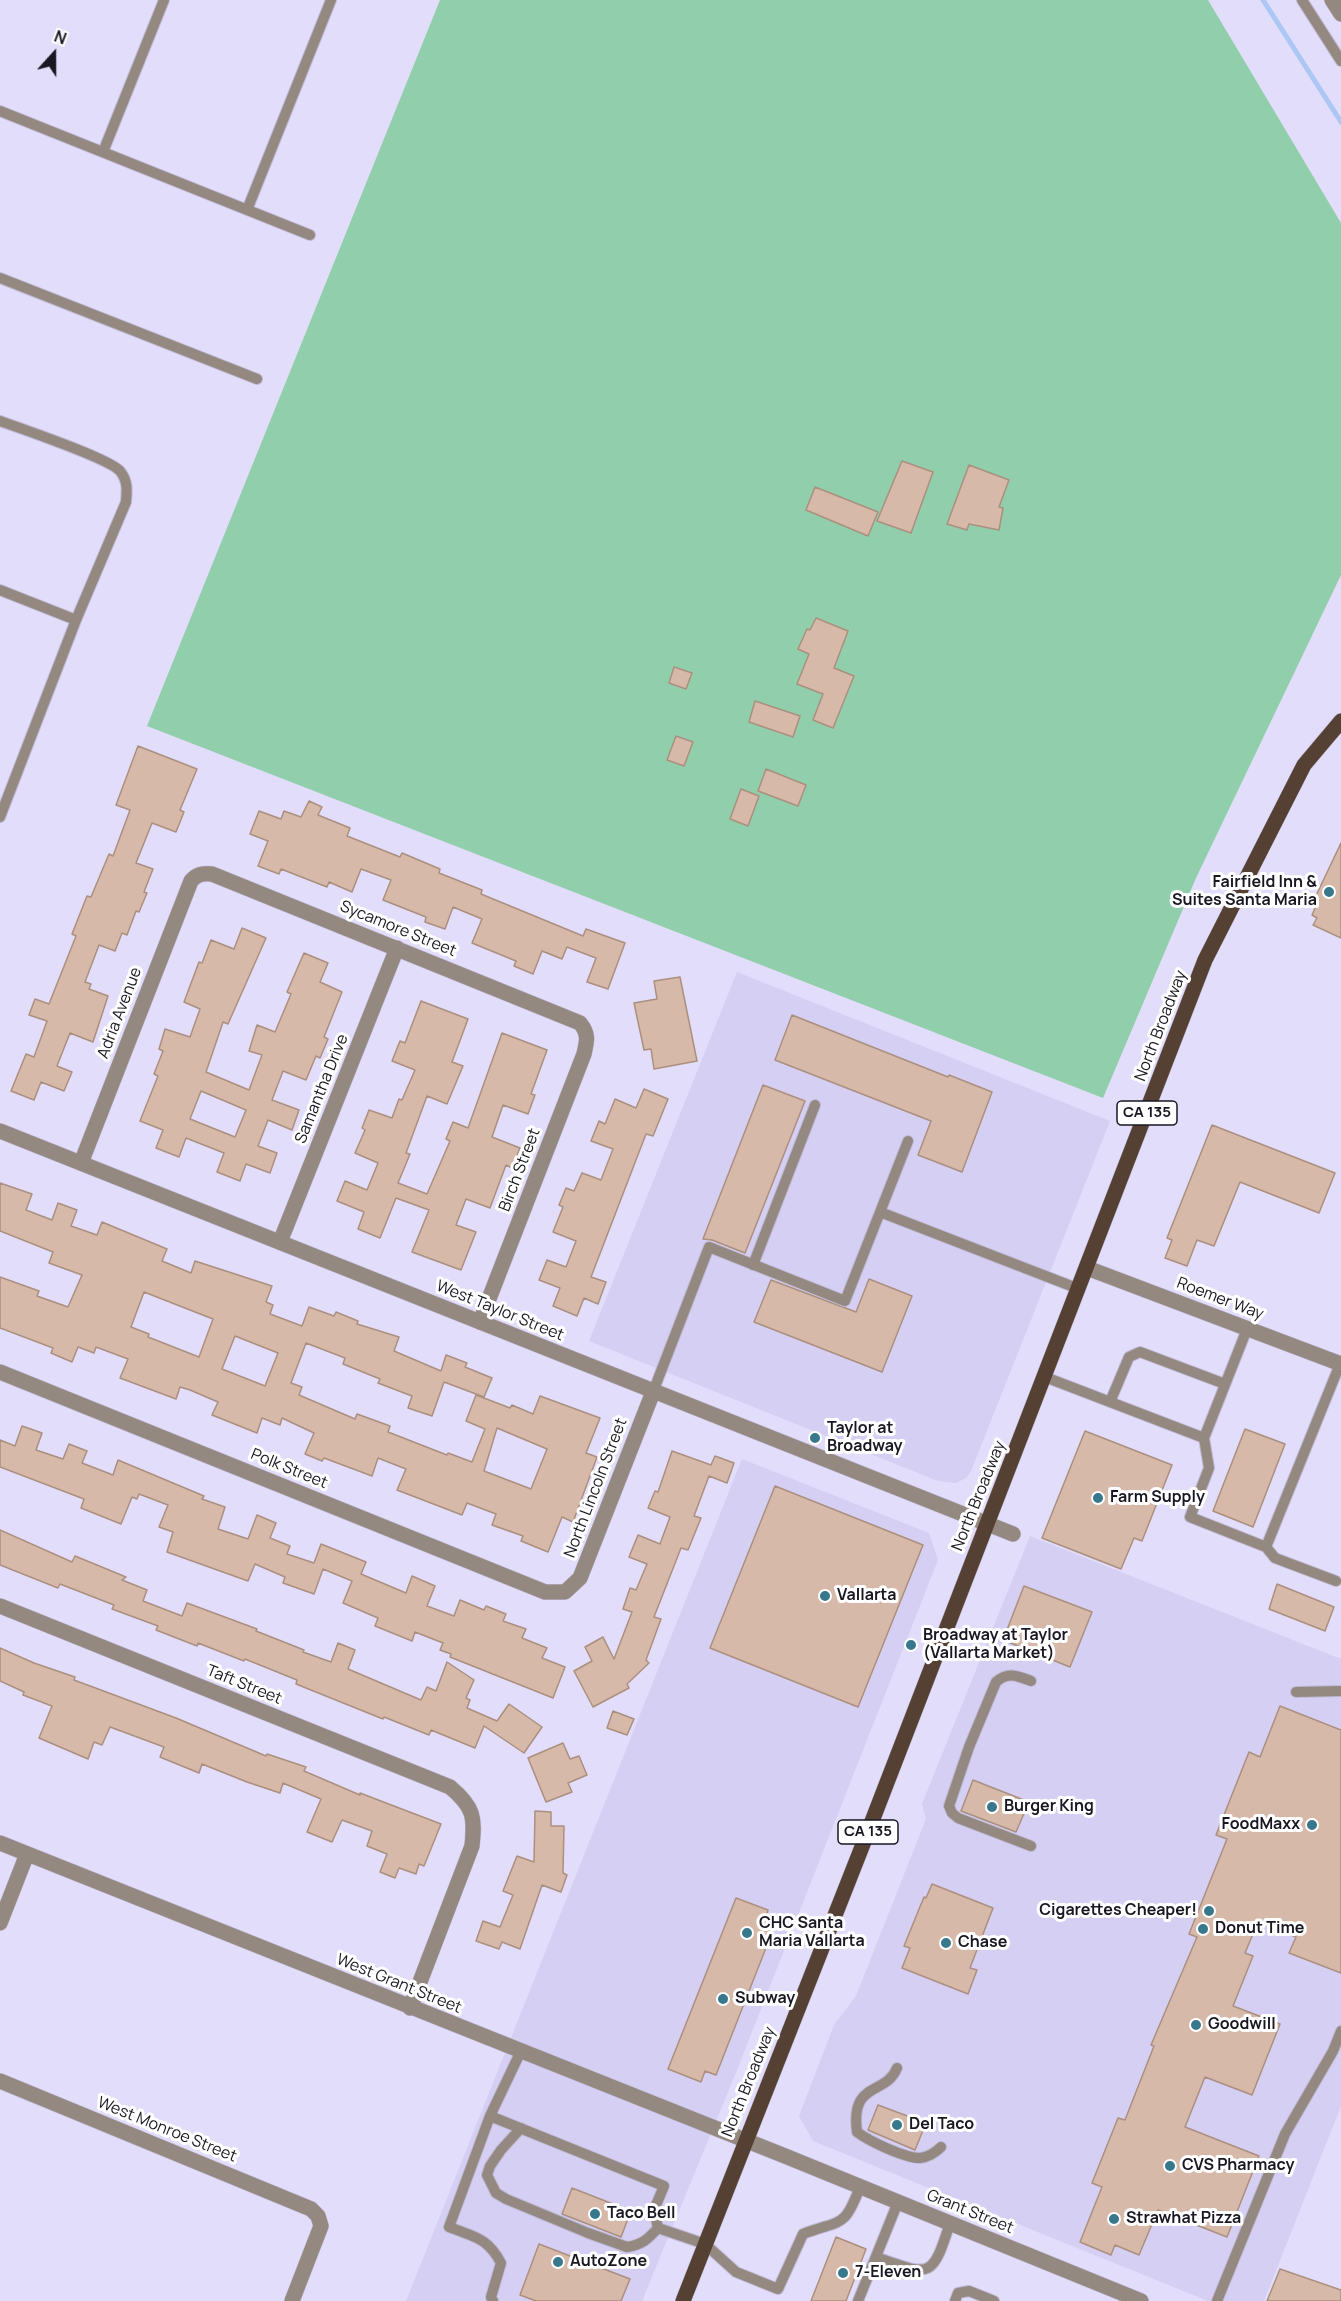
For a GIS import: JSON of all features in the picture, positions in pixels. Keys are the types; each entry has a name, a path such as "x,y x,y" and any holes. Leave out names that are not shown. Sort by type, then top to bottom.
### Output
{"main road":[{"name":"North Broadway","path":"683,2301 1045,1377 1205,960 1304,765 1341,721"}],"street":[{"path":"1332,0 1341,14"},
{"name":"Sycamore Street","path":"195,876 205,873 212,874 580,1023 585,1029"},
{"name":"Adria Avenue","path":"81,1163 191,881 195,876"},
{"name":"Samantha Drive","path":"280,1242 397,948"},
{"name":"Birch Street","path":"480,1323 584,1054 588,1038 585,1029"},
{"name":"West Taylor Street","path":"0,1131 1014,1534"},
{"name":"Roemer Way","path":"1087,1268 1341,1364"},
{"name":"Polk Street","path":"0,1372 545,1592 565,1592"},
{"name":"North Lincoln Street","path":"565,1592 580,1578 653,1392"},
{"name":"Taft Street","path":"0,1606 450,1787 464,1799 470,1806 475,1822 472,1846 410,2007"},
{"name":"West Grant Street","path":"0,1843 785,2156"},
{"path":"0,1923 27,1854"},
{"name":"West Monroe Street","path":"0,2081 311,2208 318,2216 321,2226 319,2237 292,2301"},
{"name":"Grant Street","path":"785,2156 950,2223 1112,2296 1141,2301"}],"lane":[{"path":"103,152 164,0"},
{"path":"247,210 331,0"},
{"path":"1302,0 1341,61"},
{"path":"0,111 310,235"},
{"path":"0,278 257,379"},
{"path":"0,421 103,461 119,471 128,485 126,502 76,620 0,818"},
{"path":"0,590 76,620"},
{"path":"753,1265 815,1106"},
{"path":"653,1392 709,1247 845,1301 908,1141"},
{"path":"880,1212 1079,1289"},
{"path":"1247,1329 1204,1438 1209,1468 1190,1517 1266,1547 1275,1558 1336,1581"},
{"path":"1110,1402 1129,1357 1140,1352 1225,1384"},
{"path":"1266,1547 1341,1364"},
{"path":"1045,1377 1204,1438"},
{"path":"1031,1681 1010,1675 996,1682 969,1747 949,1806 958,1818 1031,1846"},
{"path":"1296,1692 1341,1691"},
{"path":"1217,2301 1285,2134 1333,2051 1341,2031"},
{"path":"493,2301 491,2297 501,2263 494,2250 486,2242 449,2227 490,2116 521,2051"},
{"path":"897,2068 890,2079 869,2090 862,2098 855,2120 857,2132 866,2139 913,2157 930,2156 941,2147"},
{"path":"490,2116 664,2186 654,2210 658,2228"},
{"path":"521,2128 490,2166 487,2175 496,2193 538,2213 627,2247 647,2240 658,2228"},
{"path":"658,2228 705,2244 736,2272 778,2289 803,2234 841,2222 851,2211 861,2187"},
{"path":"858,2301 898,2202"},
{"path":"876,2257 914,2270 929,2268 939,2258 950,2223"},
{"path":"955,2301 958,2293 969,2291 994,2301"}],"shaded area":[{"path":"737,972 1110,1121 971,1471 966,1478 956,1483 938,1481 589,1341"},
{"path":"742,1459 929,1533 938,1560 735,2075 642,2301 406,2301"},
{"path":"1030,1536 1341,1659 1341,2106 1264,2301 1208,2301 813,2141 799,2116 834,2025 856,1996 926,1819 922,1804"}],"green space":[{"path":"440,0 1208,0 1341,223 1341,575 1196,878 1103,1098 147,726"}],"building":[{"path":"902,461 933,472 911,533 877,521"},
{"path":"969,465 1009,480 999,507 1003,508 999,530 969,524 967,530 947,524"},
{"path":"815,487 878,512 868,536 806,510"},
{"path":"816,618 848,631 834,668 854,676 833,728 813,720 823,694 797,684 809,654 798,649 807,629 810,630"},
{"path":"674,667 692,673 686,689 669,683"},
{"path":"755,701 800,716 793,737 749,722"},
{"path":"676,736 693,742 684,766 667,760"},
{"path":"138,746 197,769 180,810 184,812 176,832 152,823 136,863 153,869 144,892 147,893 139,912 136,911 127,935 122,933 115,951 99,945 85,982 91,984 89,989 108,996 93,1042 70,1033 57,1066 72,1072 64,1091 41,1082 34,1100 11,1091 26,1054 34,1057 47,1021 29,1015 35,999 49,1004 76,936 72,934 87,896 91,897 109,854 113,856 130,810 116,805"},
{"path":"766,769 806,785 798,806 758,791"},
{"path":"741,789 759,796 748,826 730,819"},
{"path":"309,801 322,807 318,815 350,828 347,836 400,857 402,853 440,869 439,873 482,890 481,894 583,936 586,929 625,943 608,989 587,982 596,958 567,947 562,959 542,951 533,974 514,966 516,961 472,943 482,919 453,907 445,929 425,922 426,917 383,900 391,880 361,869 352,892 329,882 327,887 281,869 279,874 258,866 268,841 250,834 259,811 281,819 284,811 301,817"},
{"name":"Fairfield Inn & Suites Santa Maria","path":"1341,843 1341,938 1313,925 1317,918 1312,915 1316,906 1312,904"},
{"path":"242,928 266,938 228,1024 223,1022 206,1072 249,1090 262,1055 249,1051 257,1025 275,1032 291,994 287,992 304,953 328,963 320,982 342,992 324,1037 328,1039 320,1058 316,1056 306,1080 283,1071 272,1100 299,1110 292,1130 268,1120 258,1146 277,1153 270,1173 246,1164 240,1181 217,1172 224,1153 186,1138 179,1157 156,1148 163,1130 140,1121 158,1076 154,1074 163,1051 159,1049 165,1029 190,1037 200,1009 184,1002 199,962 202,963 211,940 234,949","holes":["201,1091 246,1110 235,1137 190,1119"]},
{"path":"680,977 697,1061 654,1069 651,1049 644,1050 634,1003 657,999 654,981"},
{"path":"421,1001 468,1019 452,1062 463,1066 447,1104 427,1096 406,1153 410,1154 398,1183 427,1194 450,1141 446,1139 453,1122 468,1128 502,1033 547,1050 531,1094 535,1095 528,1114 503,1105 492,1137 520,1148 512,1168 506,1165 490,1208 466,1199 456,1225 476,1232 461,1270 412,1252 429,1210 396,1198 380,1238 358,1229 364,1212 337,1201 345,1181 367,1190 378,1163 355,1153 365,1130 362,1128 369,1110 392,1118 399,1099 402,1100 415,1070 392,1061 400,1041 405,1043"},
{"path":"792,1015 948,1077 949,1075 992,1092 962,1172 918,1155 931,1121 775,1060"},
{"path":"763,1085 805,1101 745,1253 712,1240 703,1239"},
{"path":"644,1089 668,1099 653,1136 646,1134 591,1277 606,1282 598,1304 584,1298 577,1316 553,1306 560,1288 539,1280 547,1260 566,1267 576,1241 553,1232 563,1207 559,1205 566,1188 574,1191 582,1173 601,1180 613,1149 591,1141 599,1121 605,1124 615,1099 636,1108"},
{"path":"1212,1125 1335,1173 1319,1213 1240,1182 1214,1246 1197,1240 1187,1266 1165,1258 1172,1240 1167,1238"},
{"path":"0,1183 32,1194 26,1210 52,1220 58,1203 77,1210 71,1226 97,1235 102,1222 167,1249 162,1261 191,1273 195,1261 272,1286 266,1302 273,1305 270,1314 302,1326 309,1307 334,1316 336,1312 358,1321 357,1324 399,1337 394,1351 441,1371 446,1355 467,1363 465,1367 492,1378 484,1397 444,1382 432,1416 408,1408 412,1396 378,1383 380,1379 343,1364 345,1358 306,1343 291,1383 302,1387 299,1395 355,1419 357,1414 390,1426 388,1432 447,1455 448,1453 472,1462 485,1429 466,1421 476,1395 510,1408 512,1405 533,1414 540,1396 600,1418 586,1453 597,1457 573,1522 562,1517 548,1552 521,1541 523,1536 492,1525 496,1514 467,1503 462,1515 397,1490 406,1469 378,1458 372,1476 324,1458 322,1461 305,1454 314,1433 282,1418 280,1425 262,1418 257,1433 212,1415 218,1402 190,1390 180,1387 176,1399 120,1378 128,1359 96,1347 94,1353 78,1347 72,1362 51,1353 53,1348 0,1328 0,1277 39,1291 37,1296 68,1307 82,1275 49,1263 53,1252 0,1231","holes":["144,1292 213,1319 199,1357 148,1337 149,1334 131,1327","235,1336 278,1353 265,1386 222,1369","497,1428 547,1449 531,1489 484,1471"]},
{"path":"869,1279 912,1296 882,1372 754,1322 771,1280 856,1312"},
{"path":"22,1426 42,1433 36,1450 63,1459 69,1444 87,1451 82,1463 113,1475 118,1460 204,1496 202,1499 225,1507 218,1529 248,1539 257,1515 276,1523 270,1538 290,1546 287,1554 314,1563 321,1544 366,1562 361,1574 406,1593 412,1576 435,1586 427,1606 454,1616 460,1600 484,1610 486,1606 506,1614 503,1621 526,1629 522,1638 547,1648 542,1658 565,1667 553,1698 450,1657 451,1654 440,1650 443,1643 415,1632 412,1641 375,1626 378,1618 343,1603 352,1581 323,1569 314,1594 283,1583 285,1577 255,1564 248,1581 167,1552 173,1532 159,1527 168,1505 139,1494 137,1499 132,1497 121,1524 81,1508 84,1499 0,1467 0,1440 15,1446"},
{"path":"1245,1429 1285,1444 1253,1527 1213,1511"},
{"name":"Farm Supply","path":"1085,1431 1172,1465 1142,1541 1134,1538 1121,1569 1042,1538"},
{"path":"672,1451 711,1465 715,1456 734,1463 727,1483 709,1476 694,1516 701,1518 688,1550 681,1548 654,1617 661,1619 646,1660 649,1663 627,1684 629,1688 593,1707 574,1671 592,1661 585,1647 603,1637 614,1659 632,1612 623,1609 630,1588 636,1590 647,1564 629,1557 638,1535 660,1544 670,1517 648,1508 655,1491 658,1492"},
{"path":"775,1486 923,1545 858,1707 710,1648"},
{"path":"0,1530 72,1562 75,1556 126,1577 122,1580 147,1590 143,1601 182,1616 187,1603 257,1629 256,1631 304,1650 303,1652 331,1662 338,1643 355,1650 348,1669 421,1700 427,1687 436,1691 447,1662 474,1680 466,1698 470,1700 467,1708 497,1721 509,1704 542,1727 524,1753 484,1726 475,1748 431,1730 429,1735 384,1717 383,1719 296,1684 297,1680 245,1659 244,1661 198,1643 197,1646 156,1630 158,1626 112,1609 114,1605 60,1584 58,1588 0,1565"},
{"path":"1277,1584 1334,1607 1325,1631 1269,1609"},
{"path":"1024,1586 1092,1612 1070,1667 1003,1640"},
{"path":"0,1648 75,1677 74,1680 176,1718 266,1756 267,1754 306,1767 304,1771 360,1795 360,1793 441,1824 424,1866 419,1864 416,1874 399,1868 395,1878 380,1872 387,1854 367,1846 372,1831 342,1820 332,1842 307,1832 321,1799 283,1783 280,1793 202,1764 199,1773 160,1757 164,1747 110,1727 102,1745 94,1742 88,1759 39,1738 52,1706 23,1695 24,1692 0,1681"},
{"path":"1280,1706 1341,1730 1341,1973 1289,1953 1296,1937 1258,1922 1245,1953 1253,1956 1233,2006 1280,2024 1252,2095 1205,2077 1185,2127 1259,2156 1227,2237 1158,2210 1139,2255 1115,2245 1111,2255 1080,2242 1102,2187 1092,2183 1118,2118 1125,2120 1154,2046 1151,2045 1197,1937 1189,1934 1227,1839 1216,1835 1249,1752 1260,1757"},
{"path":"613,1711 634,1719 627,1735 607,1728"},
{"path":"563,1743 570,1759 579,1756 587,1775 568,1783 572,1792 546,1802 528,1758"},
{"path":"973,1780 1029,1802 1016,1832 961,1811"},
{"path":"535,1811 551,1812 551,1826 564,1826 563,1873 567,1875 561,1892 542,1885 520,1949 502,1942 499,1949 476,1941 483,1921 500,1927 513,1895 503,1891 517,1856 534,1862"},
{"path":"932,1884 993,1908 970,1968 977,1970 968,1994 902,1968 910,1948 904,1946 924,1897 926,1898"},
{"path":"736,1898 768,1910 765,1921 775,1925 716,2075 705,2071 701,2082 668,2069"},
{"path":"878,2105 926,2123 915,2150 868,2130"},
{"name":"Taco Bell","path":"572,2188 631,2211 621,2237 562,2214"},
{"path":"836,2237 866,2249 846,2301 811,2301"},
{"name":"AutoZone","path":"539,2244 630,2279 621,2301 536,2301 520,2295"},
{"path":"1280,2269 1341,2290 1341,2301 1267,2301"}],"waterway":[{"path":"1263,0 1341,122"}],"place":[{"name":"Fairfield Inn & Suites Santa Maria","path":"1329,892"},
{"name":"Taylor at Broadway","path":"815,1438"},
{"name":"Farm Supply","path":"1098,1498"},
{"name":"Vallarta","path":"825,1596"},
{"name":"Broadway at Taylor (Vallarta Market)","path":"911,1645"},
{"name":"Burger King","path":"992,1807"},
{"name":"FoodMaxx","path":"1312,1825"},
{"name":"Cigarettes Cheaper!","path":"1209,1911"},
{"name":"Donut Time","path":"1203,1929"},
{"name":"CHC Santa Maria Vallarta","path":"747,1933"},
{"name":"Chase","path":"946,1943"},
{"name":"Subway","path":"723,1999"},
{"name":"Goodwill","path":"1196,2025"},
{"name":"Del Taco","path":"897,2125"},
{"name":"CVS Pharmacy","path":"1170,2166"},
{"name":"Taco Bell","path":"595,2214"},
{"name":"Strawhat Pizza","path":"1114,2219"},
{"name":"AutoZone","path":"558,2262"},
{"name":"7-Eleven","path":"843,2273"}]}
